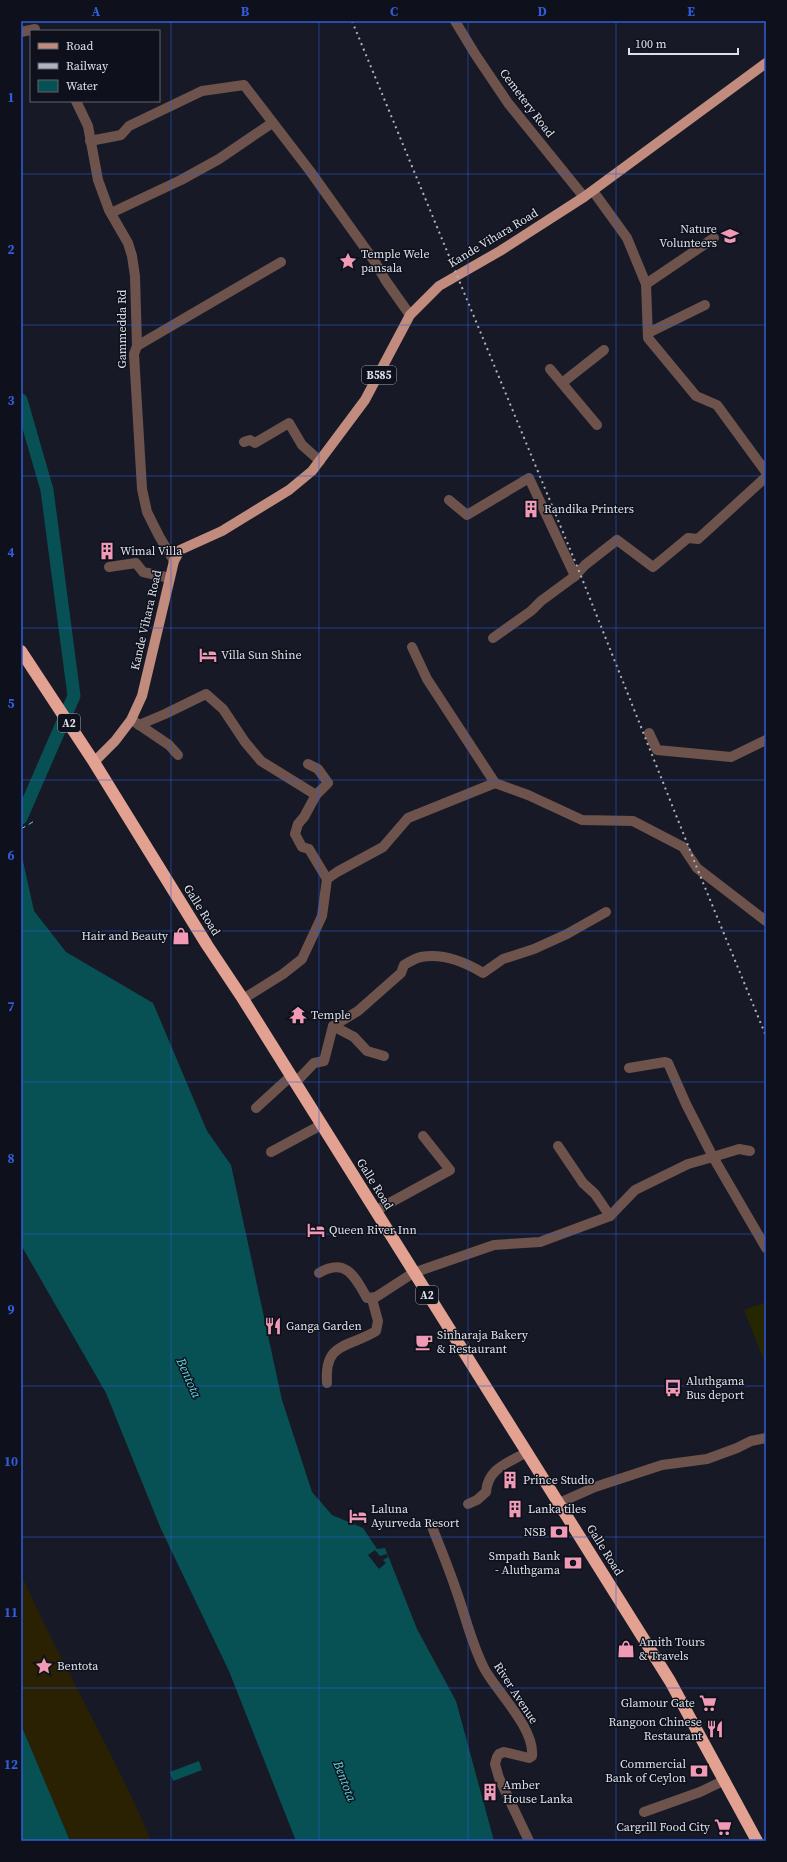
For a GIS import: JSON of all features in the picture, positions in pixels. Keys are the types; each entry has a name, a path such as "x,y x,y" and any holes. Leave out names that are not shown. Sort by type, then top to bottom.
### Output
{"highway":[{"name":"Galle Road","path":"21,651 91,758 207,945 243,999 413,1273 670,1681 757,1841"}],"main road":[{"name":"Kande Vihara Road","path":"91,758 115,741 135,722 174,561 180,550 222,531 289,490 312,471 365,400 410,315 438,286 500,251 588,194 766,63"}],"street":[{"name":"Cemetery Road","path":"455,21 508,103 624,234 646,284"},
{"path":"21,32 35,27"},
{"path":"90,140 121,135 129,126 202,91 244,85 314,177 375,262 410,315"},
{"name":"Gammedda Rd","path":"76,102 88,126 98,180 111,213 128,243 132,256 135,276 137,346 134,354 142,489 147,512 174,561"},
{"path":"111,213 181,180 218,159 272,123"},
{"path":"714,238 646,284 648,338 696,396 717,404 766,472"},
{"path":"137,346 281,262"},
{"path":"648,333 705,305"},
{"path":"562,383 604,350"},
{"path":"550,369 597,425"},
{"path":"244,442 250,440 255,443 289,423 302,445 320,461"},
{"path":"493,638 531,611 617,540 653,567 688,538 698,539 766,477"},
{"path":"449,500 467,515 529,478 575,576"},
{"path":"109,566 136,562 143,572 170,578"},
{"path":"412,647 427,679 495,783 528,795 582,820 633,821 683,847 697,868 766,921"},
{"path":"135,722 165,714 206,694 222,708 244,742 261,761 316,794"},
{"path":"135,722 169,745 178,755"},
{"path":"649,733 657,750 731,757 766,740"},
{"path":"243,999 283,974 302,959 322,916 327,879 309,849 302,847 294,834 298,824 304,818 316,794 328,783 318,769 308,764"},
{"path":"327,879 383,847 408,818 495,783"},
{"path":"256,1108 314,1063 324,1061 333,1026 358,1011 401,973 404,965 420,957 435,956 466,963 482,973 503,959 528,951 567,934 606,912"},
{"path":"333,1026 354,1037 367,1051 384,1056"},
{"path":"629,1068 665,1062 668,1063 686,1104 713,1157 766,1248"},
{"path":"271,1152 321,1124"},
{"path":"375,1211 450,1170 423,1136"},
{"path":"558,1146 583,1183 595,1194 610,1216"},
{"path":"372,1299 413,1273 494,1245 540,1242 610,1216 635,1190 688,1164 739,1149 750,1151"},
{"path":"319,1273 334,1266 342,1266 351,1274 367,1298 372,1299"},
{"path":"327,1383 326,1369 336,1350 376,1331 378,1321 372,1299"},
{"path":"559,1503 595,1487 662,1464 707,1459 751,1441 766,1438"},
{"path":"468,1504 477,1500 486,1492 487,1485 493,1472 527,1452"},
{"name":"River Avenue","path":"431,1524 455,1587 472,1641 484,1669 512,1708 529,1740 532,1756 529,1758 504,1752 499,1754 495,1764 499,1778 529,1841"},
{"path":"644,1812 700,1792 725,1780"}],"shaded area":[{"path":"766,1302 766,1365 744,1310"}],"sand":[{"name":"Bentota","path":"21,1574 120,1774 151,1841 70,1841 21,1725"}],"water":[{"path":"21,852 34,911 66,952 153,1003 207,1131 231,1165 282,1400 312,1492 332,1515 363,1528 377,1549 385,1548 417,1629 456,1701 494,1841 296,1841 229,1671 161,1529 106,1393 21,1245"},
{"path":"21,1725 70,1841 21,1841"},
{"path":"199,1761 202,1770 173,1781 170,1772"}],"pier":[{"path":"375,1550 380,1556 387,1554 388,1557 383,1560 386,1563 379,1569 368,1555"}],"waterway":[{"path":"21,400 47,490 74,696 21,818"}],"ferry route":[{"path":"21,829 36,820"}],"railway":[{"path":"352,21 579,571 697,868 766,1036"}],"place":[{"name":"Nature Volunteers","path":"730,236"},
{"name":"Temple Wele pansala","path":"348,261"},
{"name":"Randika Printers","path":"531,509"},
{"name":"Wimal Villa","path":"107,551"},
{"name":"Villa Sun Shine","path":"208,655"},
{"name":"Hair and Beauty","path":"181,936"},
{"name":"Temple","path":"298,1015"},
{"name":"Queen River Inn","path":"316,1230"},
{"name":"Ganga Garden","path":"273,1326"},
{"name":"Sinharaja Bakery & Restaurant","path":"424,1342"},
{"name":"Aluthgama Bus deport","path":"673,1388"},
{"name":"Prince Studio","path":"510,1480"},
{"name":"Lanka tiles","path":"515,1509"},
{"name":"Laluna Ayurveda Resort","path":"358,1516"},
{"name":"NSB","path":"559,1532"},
{"name":"Smpath Bank - Aluthgama","path":"573,1563"},
{"name":"Amith Tours & Travels","path":"626,1649"},
{"name":"Bentota","path":"44,1666"},
{"name":"Glamour Gate","path":"708,1703"},
{"name":"Rangoon Chinese Restaurant","path":"715,1729"},
{"name":"Commercial Bank of Ceylon","path":"699,1771"},
{"name":"Amber House Lanka","path":"490,1792"},
{"name":"Cargrill Food City","path":"723,1827"}]}
